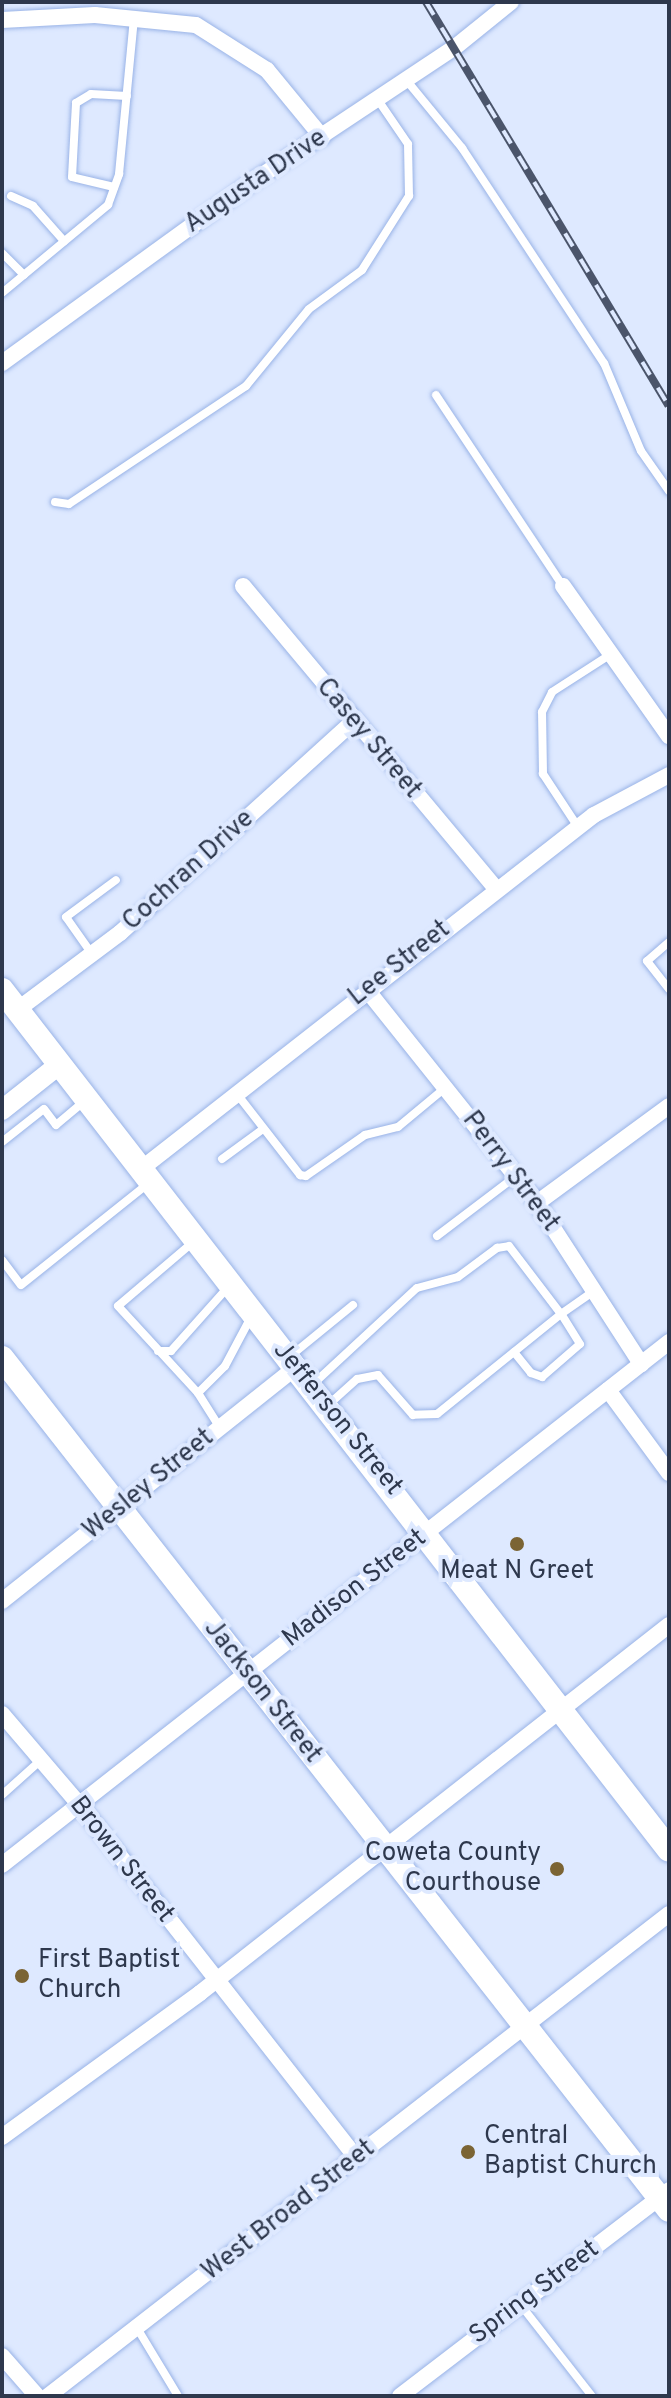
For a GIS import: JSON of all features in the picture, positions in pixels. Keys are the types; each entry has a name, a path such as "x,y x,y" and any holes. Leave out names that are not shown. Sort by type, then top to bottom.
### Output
{"main road":[{"name":"Jefferson Street","path":"2,990 253,1314 427,1532 557,1710 669,1850"},
{"name":"Jackson Street","path":"2,1358 246,1674 666,2199"}],"street":[{"name":"Augusta Drive","path":"2,363 322,137 407,81 511,2"},
{"path":"2,20 95,15 196,25 267,70 322,137"},
{"name":"Casey Street","path":"243,586 352,723 496,889"},
{"path":"563,586 669,736"},
{"name":"Cochran Drive","path":"17,1010 92,954 210,855 352,723"},
{"name":"Lee Street","path":"146,1175 237,1094 496,889 578,827 639,787 669,775"},
{"name":"Perry Street","path":"367,990 537,1203 641,1364"},
{"path":"2,1110 60,1064"},
{"path":"537,1203 669,1106"},
{"name":"Madison Street","path":"2,1865 669,1342"},
{"name":"Wesley Street","path":"2,1601 298,1371"},
{"path":"608,1390 669,1473"},
{"path":"2,2137 215,1982 385,1845 669,1625"},
{"name":"Brown Street","path":"2,1714 79,1804 215,1982 357,2158"},
{"name":"West Broad Street","path":"48,2396 669,1914"},
{"name":"Spring Street","path":"400,2396 520,2304 666,2199"},
{"path":"2,2356 37,2396"}],"lane":[{"path":"2,293 108,205 114,187 127,96 134,19"},
{"path":"407,81 462,148 604,363 641,451 669,491"},
{"path":"114,187 72,177 76,103 91,94 127,96"},
{"path":"55,502 69,504 246,386 309,309 362,270 409,196 408,144 378,100"},
{"path":"11,196 33,206 64,241"},
{"path":"2,253 24,275"},
{"path":"436,395 563,586"},
{"path":"578,827 543,774 542,712 552,692 611,654"},
{"path":"92,954 66,917 116,880"},
{"path":"669,942 647,961 669,989"},
{"path":"237,1094 300,1175 306,1176 365,1135 398,1127 445,1087"},
{"path":"2,1142 44,1109 56,1125 87,1099"},
{"path":"222,1159 263,1129"},
{"path":"2,1260 21,1285 146,1175"},
{"path":"437,1236 516,1175"},
{"path":"196,1240 118,1306 198,1393 220,1429"},
{"path":"298,1371 417,1288 458,1277 497,1248 509,1246 580,1340 574,1351 537,1377 514,1352"},
{"path":"158,1351 171,1351 231,1285"},
{"path":"326,1406 357,1379 378,1375 413,1415 437,1414 594,1291"},
{"path":"298,1371 353,1305"},
{"path":"198,1393 225,1366 253,1314"},
{"path":"2,1795 41,1760"},
{"path":"520,2304 592,2396"},
{"path":"137,2328 178,2396"}],"railway":[{"path":"426,2 669,406"}],"place":[{"name":"Meat N Greet","path":"517,1544"},
{"name":"Coweta County Courthouse","path":"557,1869"},
{"name":"First Baptist Church","path":"22,1976"},
{"name":"Central Baptist Church","path":"468,2152"}]}
